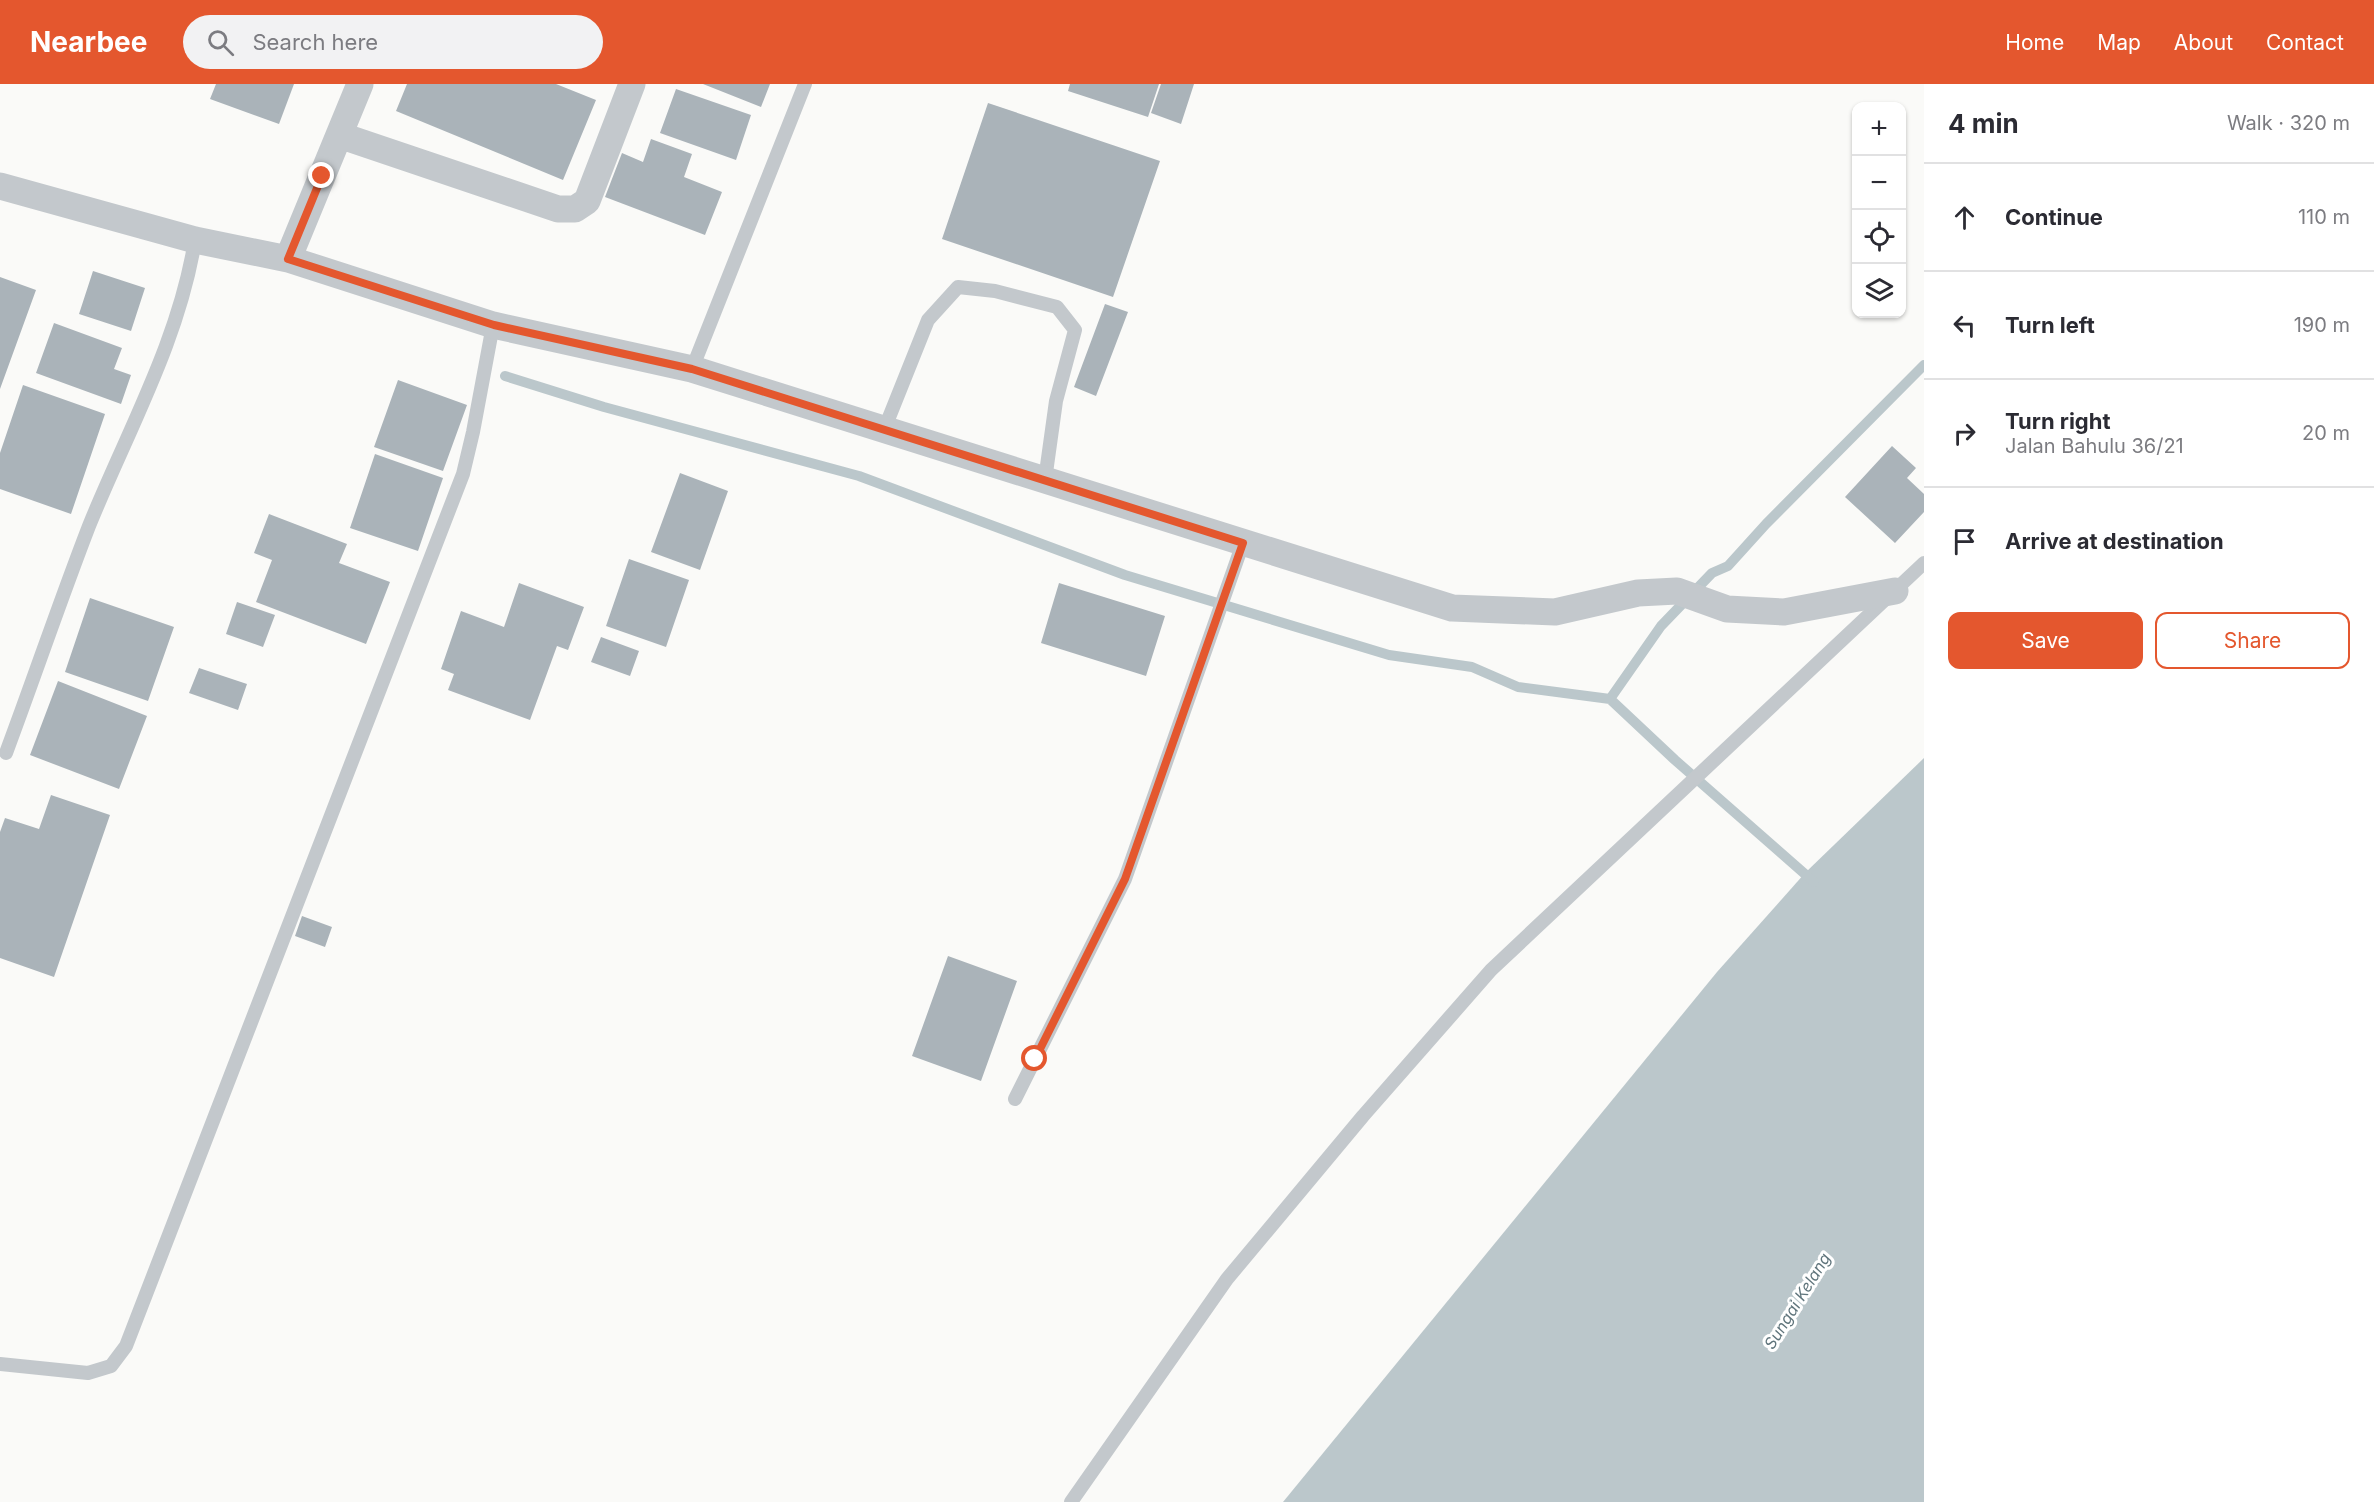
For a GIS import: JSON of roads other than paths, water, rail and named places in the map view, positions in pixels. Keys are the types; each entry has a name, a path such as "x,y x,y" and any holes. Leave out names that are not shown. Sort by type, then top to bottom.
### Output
{"street":[{"path":"288,259 360,84"},
{"path":"339,135 558,209 575,209 587,201 632,84"},
{"path":"0,186 193,251 288,259 494,325 692,369 1452,608 1555,612 1638,593 1677,591 1727,609 1784,612 1895,591"}],"lane":[{"path":"692,369 805,84"},
{"path":"6,753 90,526 158,368 181,301 193,251"},
{"path":"884,430 928,320 958,287 995,291 1057,307 1075,330 1056,401 1045,480"},
{"path":"0,1364 88,1373 111,1366 126,1346 463,474 494,325"},
{"path":"1015,1099 1125,879 1243,543"},
{"path":"1071,1502 1227,1279 1363,1116 1491,970 1924,563"}],"water":[{"name":"Sungai Kelang","path":"1924,758 1924,1502 1283,1502 1717,972 1805,873"}],"waterway":[{"path":"1610,699 1661,626 1712,573 1728,566 1766,524 1924,365"},
{"path":"505,376 604,407 859,476 1125,575 1389,655 1472,667 1518,687 1610,699 1675,760 1814,882"}]}
